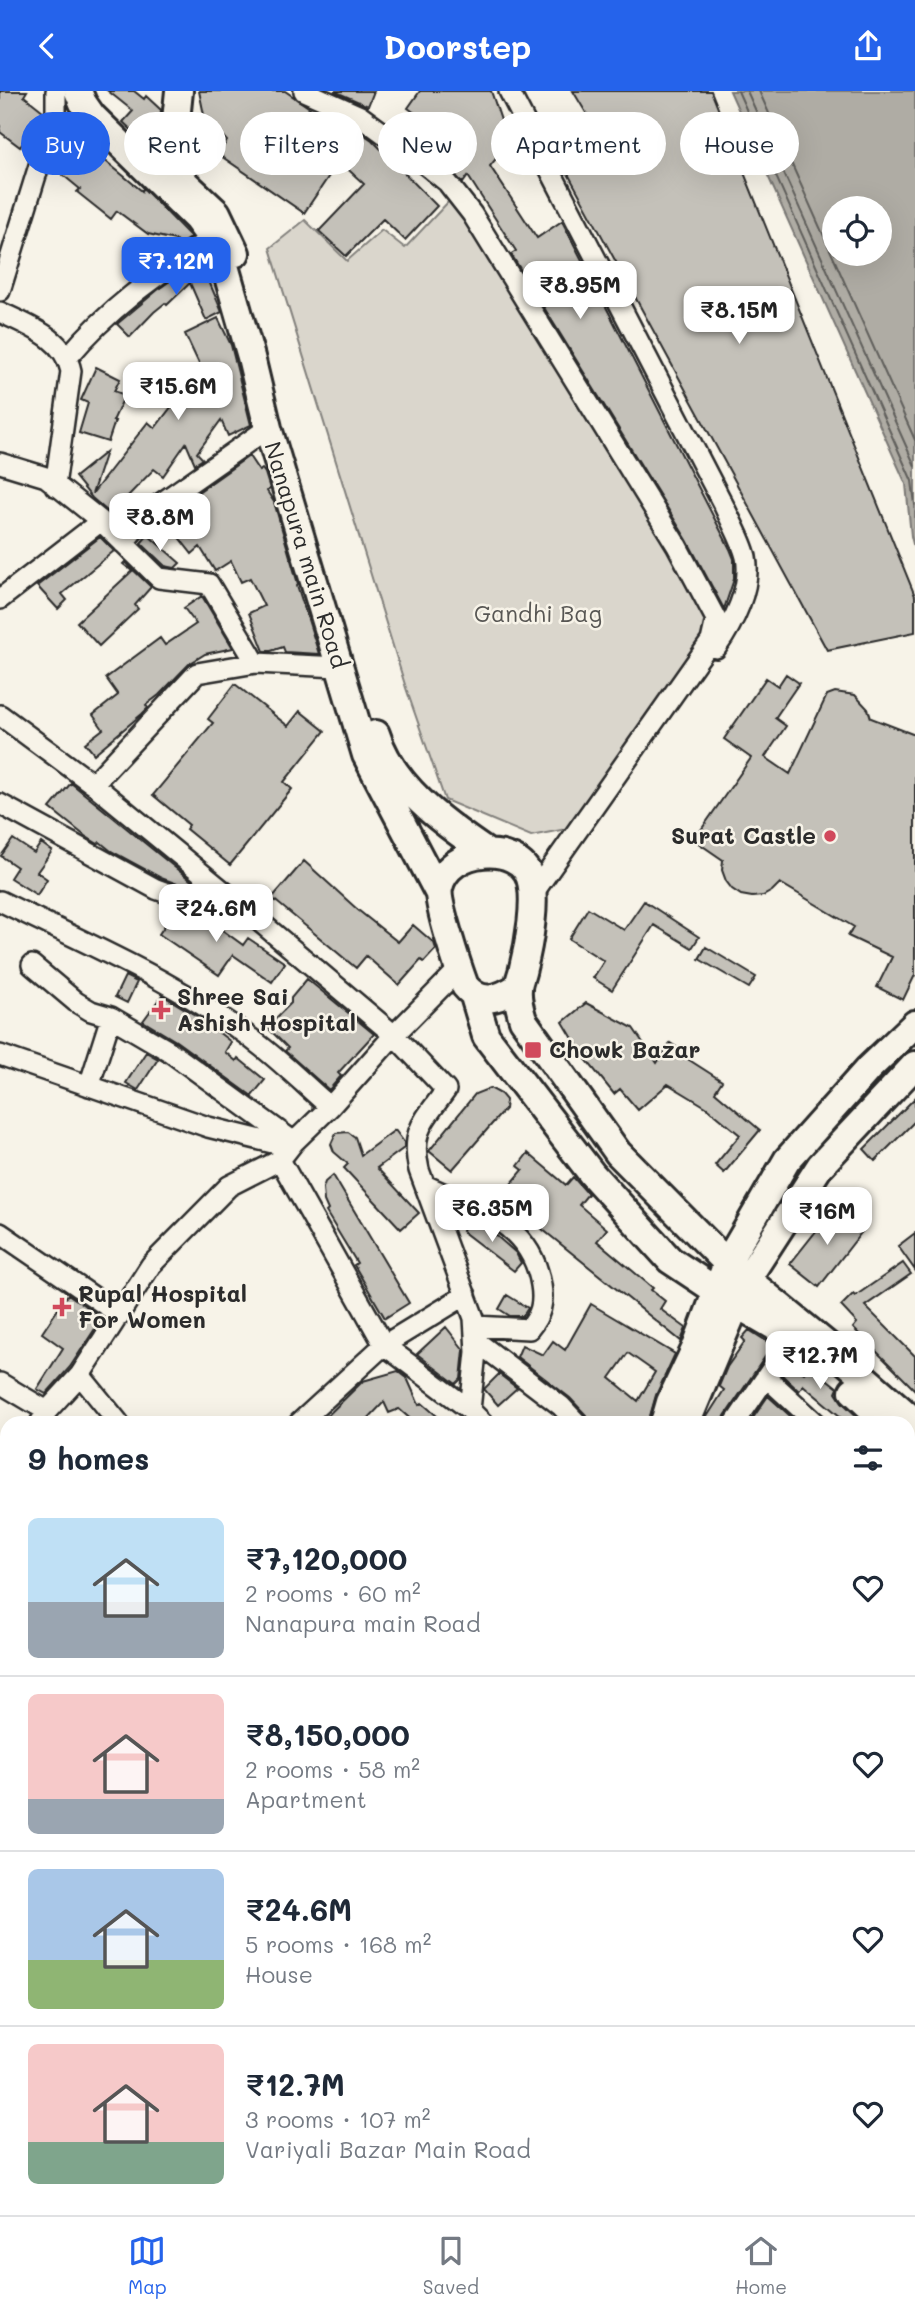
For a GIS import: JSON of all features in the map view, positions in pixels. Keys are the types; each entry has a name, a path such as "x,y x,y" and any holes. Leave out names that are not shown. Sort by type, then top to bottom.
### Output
{"main road":[{"name":"Nanapura main Road","path":"78,91 92,116 197,219 221,252 268,428 366,755 438,892 459,969 465,986 474,996 486,1036 592,1174 670,1259 792,1339 879,1416"},
{"name":"Nanapura main Road","path":"179,91 172,159 185,183 217,213 234,247 380,749 429,810 486,852 512,859 524,867 530,877 532,904"},
{"path":"438,892 443,876 452,865 466,857 486,852"},
{"path":"532,904 524,966 518,987 523,1020 618,1153 737,1271 908,1416"},
{"path":"474,996 493,999 518,987"},
{"path":"688,1416 736,1303 737,1271 787,1160 869,1068 915,1024"},
{"path":"737,1271 820,1166 915,1065"},
{"path":"666,1416 695,1349 736,1303"}],"street":[{"path":"0,292 57,111 56,91"},
{"path":"304,91 360,116 416,157 447,182 472,214 677,546 716,619 711,641 532,904"},
{"path":"509,91 724,506 746,557 747,577 742,598 722,641 532,904"},
{"path":"68,357 92,329 124,299 211,238"},
{"path":"0,312 52,339 68,357 71,371 55,486"},
{"path":"123,543 151,510 268,428"},
{"path":"0,463 46,477 101,521 159,577 209,584 256,663"},
{"path":"0,600 101,521"},
{"path":"93,784 197,673 256,663 339,667"},
{"path":"0,715 93,784 233,899 394,1035 446,1090 421,1125 416,1138 415,1153 466,1295 475,1334 476,1416"},
{"path":"0,804 156,889 181,898 233,899"},
{"path":"0,901 157,978 202,1006 262,1046 330,1108"},
{"path":"32,965 76,1002 91,1011 111,1017 169,1051 288,1150 384,1345 476,1416"},
{"path":"44,1416 80,1375 151,1265 229,1186 288,1150 459,969"},
{"path":"89,1086 111,1017"},
{"path":"0,1055 208,1128 288,1150"},
{"path":"425,1185 512,1229 533,1256 542,1289 542,1311 534,1324 529,1329 475,1334"},
{"path":"0,1233 120,1315"},
{"path":"307,1416 384,1345 466,1295"},
{"path":"475,1334 570,1416"},
{"path":"740,1416 792,1339"},
{"path":"80,1375 113,1416"},
{"path":"766,1377 808,1416"},
{"path":"0,1383 42,1416"}],"green space":[{"name":"Gandhi Bag","path":"449,201 468,223 708,610 709,633 585,807 566,829 531,836 445,800 406,688 270,248 305,220 347,261 382,230 405,248"}],"water":[{"path":"730,91 915,91 915,552 906,484 768,175 799,175 799,112 739,112"}],"building":[{"path":"0,91 27,91 24,96 43,111 21,112 21,146 0,132"},
{"path":"108,91 134,91 144,99 146,96 161,110 133,111"},
{"path":"199,91 285,91 316,112 240,112 240,169 226,159 226,112 203,112"},
{"path":"334,91 374,91 368,106"},
{"path":"420,91 491,91 498,112 491,112 491,175 496,175 537,238 562,221 730,549 734,559 734,579 724,609 687,540 511,254 516,251 468,176 463,183 455,175 477,175 477,112 414,112 408,108"},
{"path":"573,91 711,91 719,112 680,112 680,175 745,175 915,596 915,632 827,650 569,175 666,175 666,112 586,112"},
{"path":"364,135 378,146 378,175 406,175 437,206 405,240 383,219 346,256 319,231 364,184 354,175 364,175"},
{"path":"110,165 142,191 143,188 191,237 179,245 175,240 148,234 117,211 111,219 77,192 80,189 63,175 110,175"},
{"path":"249,175 330,175 304,213"},
{"path":"139,247 155,262 142,272 128,259"},
{"path":"204,257 213,282 208,279 222,312 206,320 190,283 167,305 165,303 154,312 130,337 117,324 160,288"},
{"path":"218,318 231,345 251,425 228,436 221,420 197,453 203,459 195,464 186,443 163,476 154,469 126,498 130,503 114,517 92,498 75,477 106,452 92,494 148,422 155,428 201,368 185,334"},
{"path":"96,367 120,379 114,391 125,395 113,421 108,442 79,433 88,403 81,400"},
{"path":"249,456 259,471 262,469 265,473 270,489 267,491 274,502 319,654 285,652 283,647 264,651 249,613 264,606 250,578 241,582 231,561 215,571 200,547 192,554 163,517"},
{"path":"148,535 180,563 175,568 165,566 141,543"},
{"path":"100,537 114,551 62,594 67,600 58,609 37,586"},
{"path":"125,562 151,587 135,605 138,609 99,646 77,622 132,571 123,564"},
{"path":"202,596 233,648 205,654 189,664 146,705 148,708 142,714 94,754 85,743 103,729 93,715 118,695 106,678 160,638 165,645 196,624 184,608"},
{"name":"Surat Castle","path":"786,674 799,683 775,718 786,726 765,757 790,774 827,695 835,692 855,695 868,709 871,718 915,735 915,975 903,1000 877,987 892,957 848,936 854,927 780,883 763,896 741,895 726,881 722,870 723,860 694,840 751,758 724,739 766,678 778,686"},
{"path":"235,684 288,726 300,711 325,731 284,782 292,789 230,865 186,829 189,825 153,795 213,723 208,719"},
{"path":"71,783 194,883 194,886 183,886 161,878 111,851 100,842 98,844 50,808"},
{"path":"13,839 34,853 41,843 52,851 37,872 47,879 37,895 10,878 17,867 1,856"},
{"path":"304,861 398,942 413,925 434,943 436,949 424,962 421,960 399,985 366,956 356,968 272,898"},
{"path":"644,901 699,937 692,948 654,925 612,990 593,978 604,961 569,939 588,908 624,930"},
{"path":"176,909 208,911 214,915 210,921 243,945 248,938 285,963 272,982 233,955 219,975 159,934"},
{"path":"706,947 756,977 749,988 699,959"},
{"path":"125,976 137,982 127,1003 115,997"},
{"path":"307,979 374,1034 338,1073 341,1076 329,1090 285,1051 288,1048 267,1027 291,1003 291,998"},
{"path":"162,995 200,1018 231,1042 225,1052 236,1061 238,1058 265,1080 252,1096 176,1041 143,1021"},
{"path":"586,1003 633,1028 657,1063 670,1043 685,1053 683,1056 722,1081 715,1092 760,1130 724,1173 715,1165 740,1135 706,1107 668,1084 638,1110 620,1089 614,1094 584,1057 563,1022"},
{"path":"146,1052 158,1059 138,1090 126,1083"},
{"path":"490,1088 506,1100 505,1109 452,1170 429,1151 475,1094"},
{"path":"915,1098 915,1121 875,1161 864,1149"},
{"path":"395,1130 404,1142 404,1148 377,1168 419,1213 401,1229 344,1168 348,1164 334,1152 331,1144 336,1133 348,1132 355,1137 361,1155"},
{"path":"528,1153 566,1185 573,1177 588,1194 579,1205 607,1229 597,1241 665,1301 660,1309 686,1328 681,1341 501,1196 523,1170 518,1166"},
{"path":"333,1175 409,1303 385,1318 354,1265 357,1263 326,1212 328,1210 323,1188"},
{"path":"836,1206 864,1229 819,1287 790,1264"},
{"path":"471,1219 491,1231 516,1253 521,1263 514,1271 462,1231"},
{"path":"915,1233 915,1270 898,1246"},
{"path":"903,1263 911,1274 865,1306 915,1356 915,1390 853,1328 857,1323 841,1306 853,1294 855,1296"},
{"path":"68,1294 102,1318 70,1367 46,1394 37,1389 63,1348 42,1333"},
{"path":"507,1295 528,1308 523,1316 510,1316 499,1309"},
{"path":"591,1304 675,1354 656,1395 650,1416 586,1416 570,1398 517,1357 522,1345 543,1355 553,1341 565,1350","holes":["628,1353 655,1372 638,1401 610,1378"]},
{"path":"446,1327 464,1350 461,1379 456,1384 417,1354"},
{"path":"749,1330 771,1344 771,1348 725,1416 707,1416 724,1390 719,1386 727,1367 745,1341 742,1338"},
{"path":"790,1363 804,1373 810,1366 838,1388 836,1393 857,1416 840,1416 803,1385 799,1391 782,1375"},
{"path":"398,1371 407,1378 419,1405 422,1403 437,1416 407,1416 399,1409 389,1413 384,1402 371,1416 327,1416 363,1381"},
{"path":"499,1374 517,1388 498,1405 484,1389"},
{"path":"768,1396 790,1416 754,1416"}],"place":[{"name":"Surat Castle","path":"830,836"},
{"name":"Shree Sai Ashish Hospital","path":"161,1010"},
{"name":"Chowk Bazar","path":"533,1050"},
{"name":"Rupal Hospital For Women","path":"62,1307"}]}
